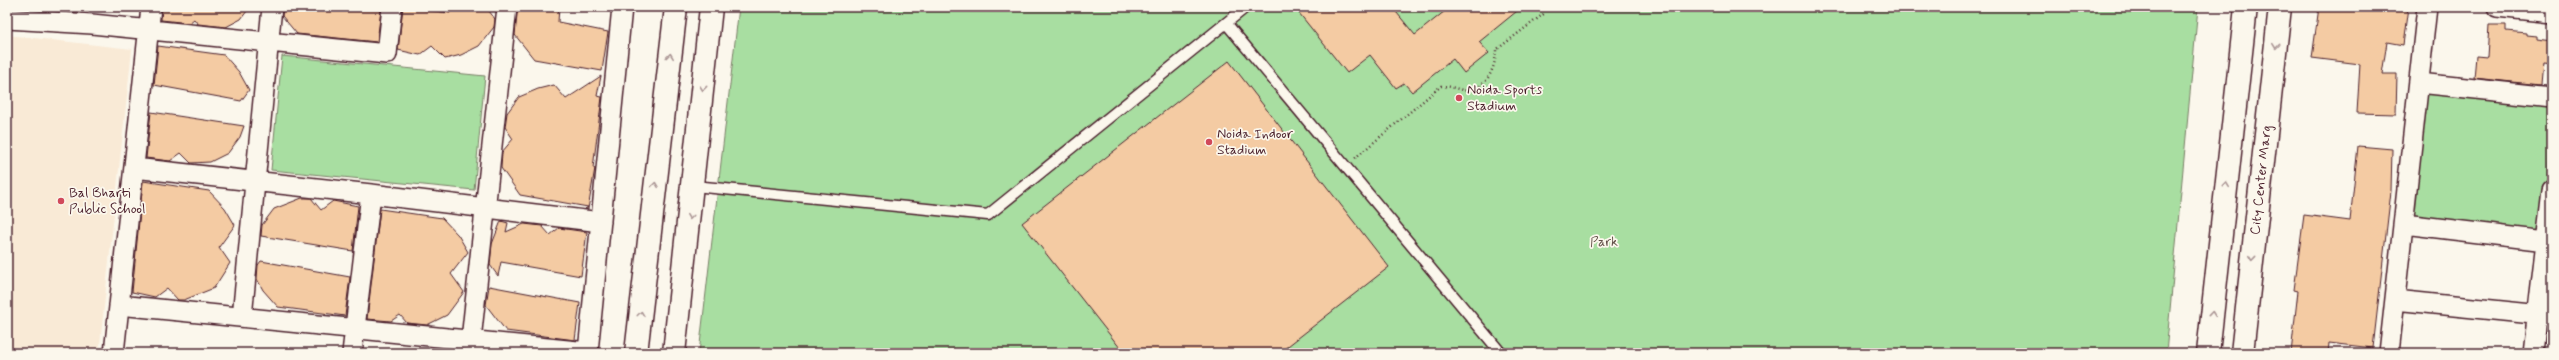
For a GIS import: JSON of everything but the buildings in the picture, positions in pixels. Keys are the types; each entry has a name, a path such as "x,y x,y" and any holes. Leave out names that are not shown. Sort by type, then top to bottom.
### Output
{"main road":[{"path":"636,353 676,7"},
{"path":"674,353 694,186 711,7"},
{"path":"2208,353 2246,7"},
{"name":"City Center Marg","path":"2242,353 2280,7"}],"street":[{"path":"114,353 151,7"},
{"path":"242,317 272,7"},
{"path":"16,15 93,15 149,30 387,54 392,7"},
{"path":"471,340 507,7"},
{"path":"119,305 588,352 622,7"},
{"path":"2389,353 2427,7"},
{"path":"2497,7 2552,13"},
{"path":"2419,83 2552,98"},
{"path":"134,168 371,194 601,222"},
{"path":"2533,353 2545,316 2546,241 2552,190"},
{"path":"352,353 371,194"},
{"path":"2404,224 2546,241"},
{"path":"2395,300 2545,316"}],"lane":[{"path":"694,186 988,215 1246,7"},
{"path":"1226,23 1347,165 1501,353"}],"path":[{"path":"1347,165 1441,86 1450,86 1464,90 1480,86 1492,74 1496,50 1545,13"}],"shaded area":[{"name":"Bal Bharti Public School","path":"7,35 132,49 99,353 7,353"}],"green space":[{"name":"Noida Sports Stadium","path":"739,7 2198,7 2166,353 699,353"},
{"path":"282,56 485,76 474,190 271,170"},
{"path":"2426,91 2552,105 2552,136 2542,232 2412,217"}],"place":[{"name":"Noida Sports Stadium","path":"1459,98"},
{"name":"Noida Indoor Stadium","path":"1209,142"},
{"name":"Bal Bharti Public School","path":"61,201"}],"park label":[{"name":"Park","path":"1604,242"}]}
